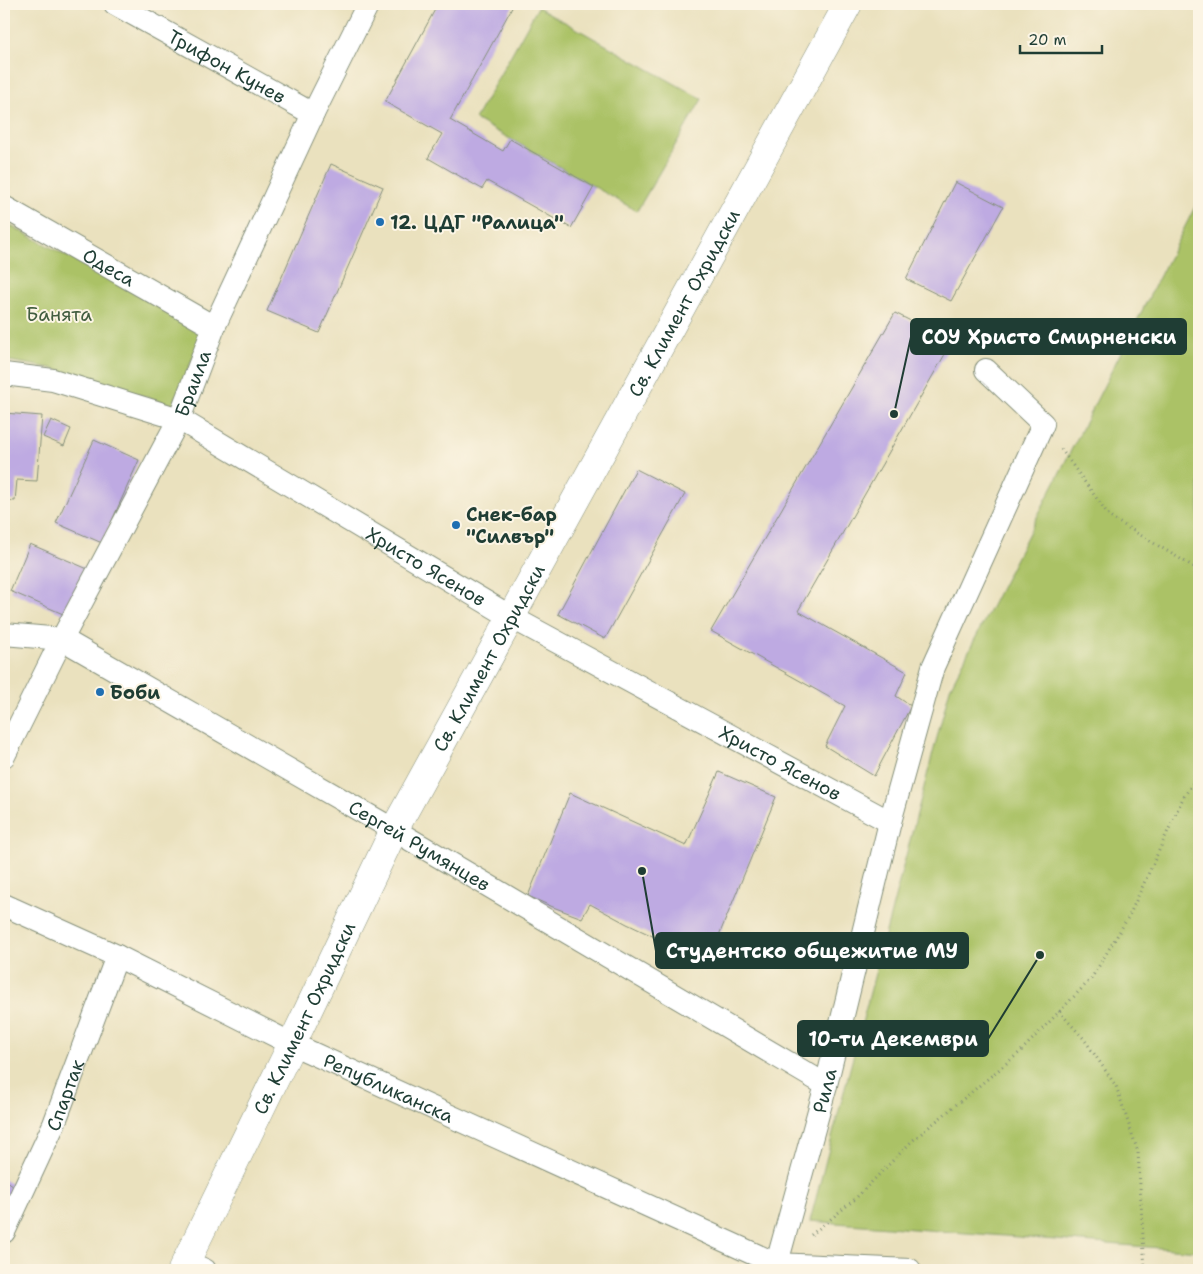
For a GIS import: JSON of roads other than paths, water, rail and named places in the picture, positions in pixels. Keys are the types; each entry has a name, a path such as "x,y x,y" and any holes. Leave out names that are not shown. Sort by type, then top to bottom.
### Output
{"street":[{"name":"Трифон Кунев","path":"114,4 313,114"},
{"name":"Браила","path":"4,756 62,639 179,419 214,327 313,114 368,4"},
{"name":"Св. Климент Охридски","path":"191,1267 292,1044 394,830 848,4"},
{"name":"Одеса","path":"4,207 214,327"},
{"name":"Рила","path":"775,1267 826,1085 890,822 933,667 1042,424 986,370"},
{"name":"Христо Ясенов","path":"4,374 53,380 179,419 511,617 890,822"},
{"name":"Сергей Румянцев","path":"4,634 62,639 394,830 826,1085"},
{"name":"Републиканска","path":"4,906 117,956 292,1044 775,1267"},
{"name":"Спартак","path":"4,1232 54,1124 117,956"},
{"path":"775,1267 910,1270"}],"place":[{"name":"12. ЦДГ \"Ралица\"","path":"380,222"},
{"name":"СОУ Христо Смирненски","path":"894,414"},
{"name":"Снек-бар \"Силвър\"","path":"456,525"},
{"name":"Боби","path":"100,692"},
{"name":"Студентско общежитие МУ","path":"642,871"},
{"name":"10-ти Декември","path":"1040,955"}],"park label":[{"name":"Банята","path":"59,314"}]}
